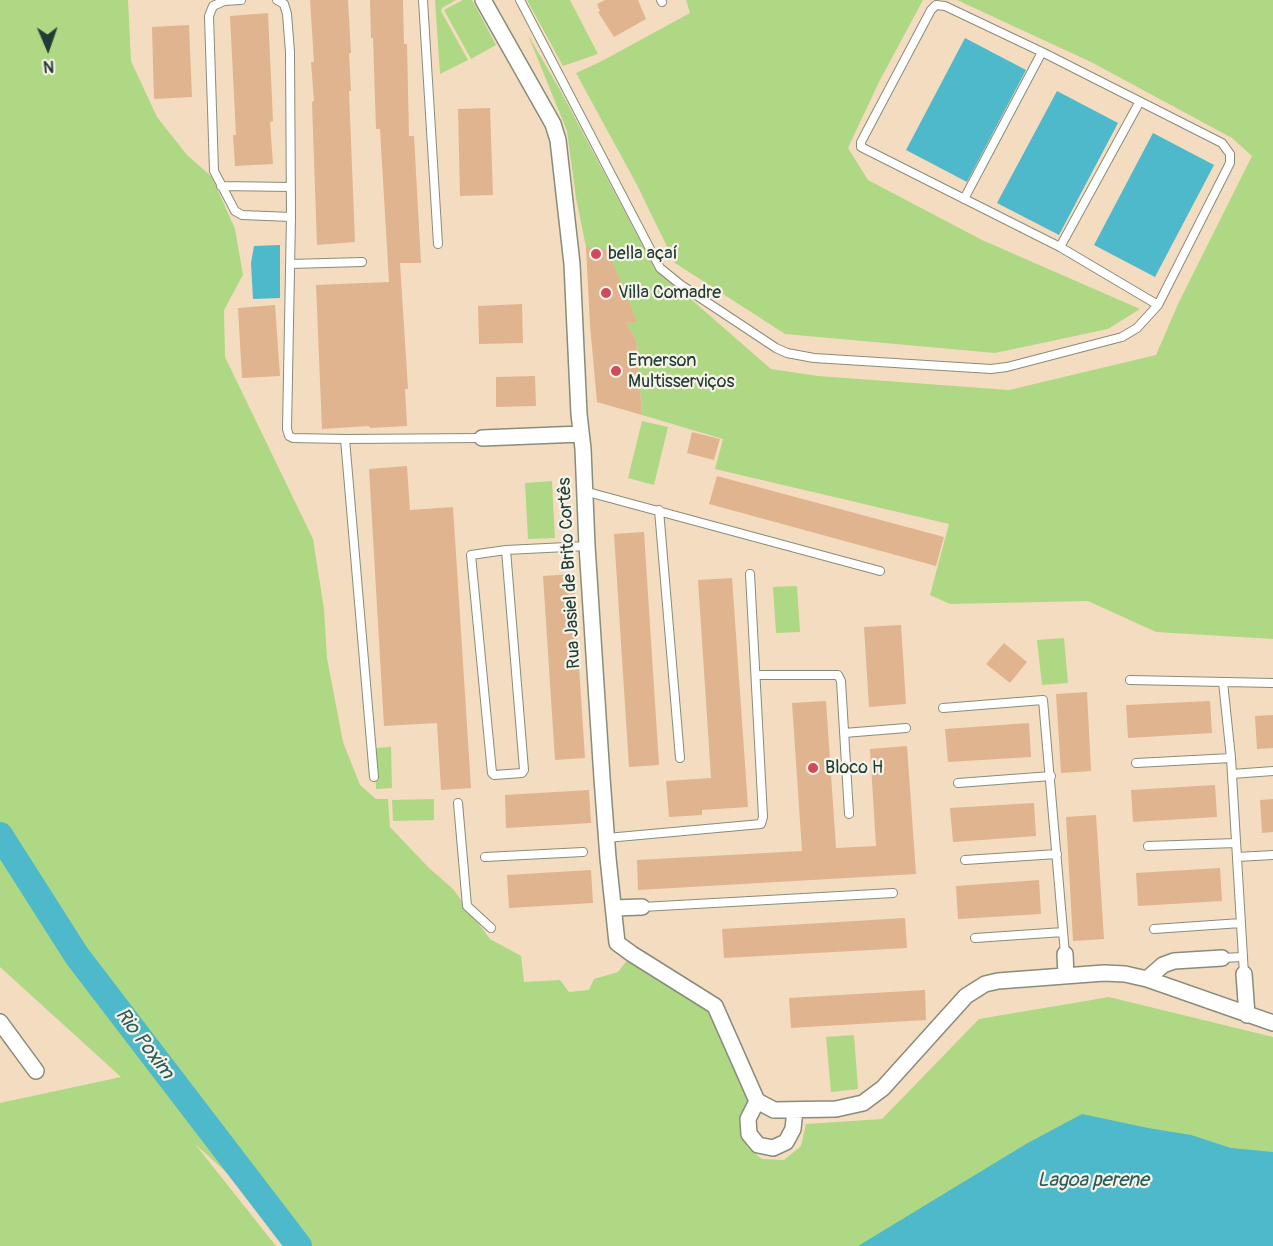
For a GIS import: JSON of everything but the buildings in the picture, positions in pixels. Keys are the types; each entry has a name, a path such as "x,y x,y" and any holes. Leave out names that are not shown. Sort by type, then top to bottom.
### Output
{"street":[{"name":"Rua Jasiel de Brito Cortês","path":"483,0 556,132 572,264 581,434 584,449 587,546 616,936 619,945 715,1006 757,1101"},
{"path":"482,438 581,434"},
{"path":"614,908 642,907"},
{"path":"1065,954 1066,975"},
{"path":"1147,979 1163,965 1174,960 1222,958"},
{"path":"795,1110 793,1130 786,1142 772,1148 758,1145 749,1134 748,1119 757,1101 774,1110 836,1109 863,1103 883,1088 966,996 985,984 1066,975 1125,974 1147,979 1273,1023"},
{"path":"1244,974 1247,1015"},
{"path":"0,1022 36,1071"}],"lane":[{"path":"241,0 224,1 213,6 209,16 214,171 235,211 242,215 291,217"},
{"path":"277,0 284,4 287,14 290,52 291,217 287,429 289,436 345,439 482,438"},
{"path":"423,0 438,244"},
{"path":"520,0 660,268 681,285 776,348 814,358 1000,369 1122,337 1137,328 1158,304 1230,163 1230,154 1222,143 1042,52 945,6 936,5 931,10 861,143 864,149 1060,247 1158,304"},
{"path":"964,199 1042,52"},
{"path":"1060,247 1139,103"},
{"path":"221,186 291,187"},
{"path":"290,264 362,262"},
{"path":"345,439 374,777"},
{"path":"584,491 880,571"},
{"path":"660,510 680,758"},
{"path":"506,550 524,770 522,773 494,775 471,555 506,550 587,546"},
{"path":"607,838 761,824 763,817 750,574"},
{"path":"756,675 838,675 841,681 849,814"},
{"path":"1130,680 1273,683"},
{"path":"1223,682 1231,758 1244,974"},
{"path":"943,708 1043,700 1065,954"},
{"path":"844,733 906,728"},
{"path":"1136,764 1231,758"},
{"path":"1232,774 1273,771"},
{"path":"958,783 1051,776"},
{"path":"458,803 467,906 490,928"},
{"path":"1148,846 1236,843"},
{"path":"485,857 583,852"},
{"path":"965,860 1057,854"},
{"path":"1237,857 1273,855"},
{"path":"642,907 893,893"},
{"path":"1154,928 1241,923"},
{"path":"975,938 1063,932"},
{"path":"1222,958 1243,957"}],"green space":[{"path":"0,0 128,0 131,61 157,117 187,155 212,177 235,229 243,275 224,310 225,357 313,539 324,609 327,658 343,742 360,785 376,799 388,799 390,827 429,868 453,889 490,939 521,956 524,982 560,980 569,992 589,990 594,979 618,972 632,954 705,999 751,1104 742,1125 747,1147 762,1159 784,1160 801,1146 806,1124 882,1119 979,1019 1109,997 1273,1037 1273,1246 308,1246 195,1144 276,1246 0,1246 0,1103 121,1077 0,967"},
{"path":"435,0 456,0 442,8 441,11 468,60 440,74"},
{"path":"463,0 472,0 496,45 471,59 444,10"},
{"path":"527,0 570,0 598,54 563,66"},
{"path":"686,0 923,0 879,82 848,148 868,180 982,240 1140,309 1108,329 995,353 785,334 675,263 637,185 576,73 690,13"},
{"path":"957,0 1273,0 1273,639 1156,632 1088,601 950,604 930,595 949,524 715,469 723,439 642,415 636,340 626,323 636,322 586,247 576,198 567,131 528,35 559,88 654,267 771,369 818,376 1009,390 1156,355 1179,302 1252,156 1232,138 1091,62"},
{"path":"642,421 668,427 654,485 628,478"},
{"path":"552,481 555,538 528,539 525,483"},
{"path":"797,586 800,632 776,633 773,587"},
{"path":"1064,638 1068,683 1042,685 1037,640"},
{"path":"391,747 392,788 376,789 375,748"},
{"path":"434,799 434,820 393,821 392,800"},
{"path":"854,1035 858,1089 831,1092 826,1037"}],"water":[{"path":"965,38 1026,70 967,182 906,150"},
{"path":"1057,91 1118,123 1059,235 997,203"},
{"path":"1153,133 1214,165 1155,277 1094,245"},
{"path":"280,245 280,298 253,299 251,263 254,246"},
{"name":"Lagoa perene","path":"1082,1114 1191,1135 1231,1148 1273,1152 1273,1246 858,1246 1026,1144"}],"waterway":[{"name":"Rio Poxim","path":"0,835 77,956 299,1246"}],"place":[{"name":"bella açaí","path":"596,254"},
{"name":"Villa Comadre","path":"606,293"},
{"name":"Emerson Multisserviços","path":"616,371"},
{"name":"Bloco H","path":"813,768"}]}
